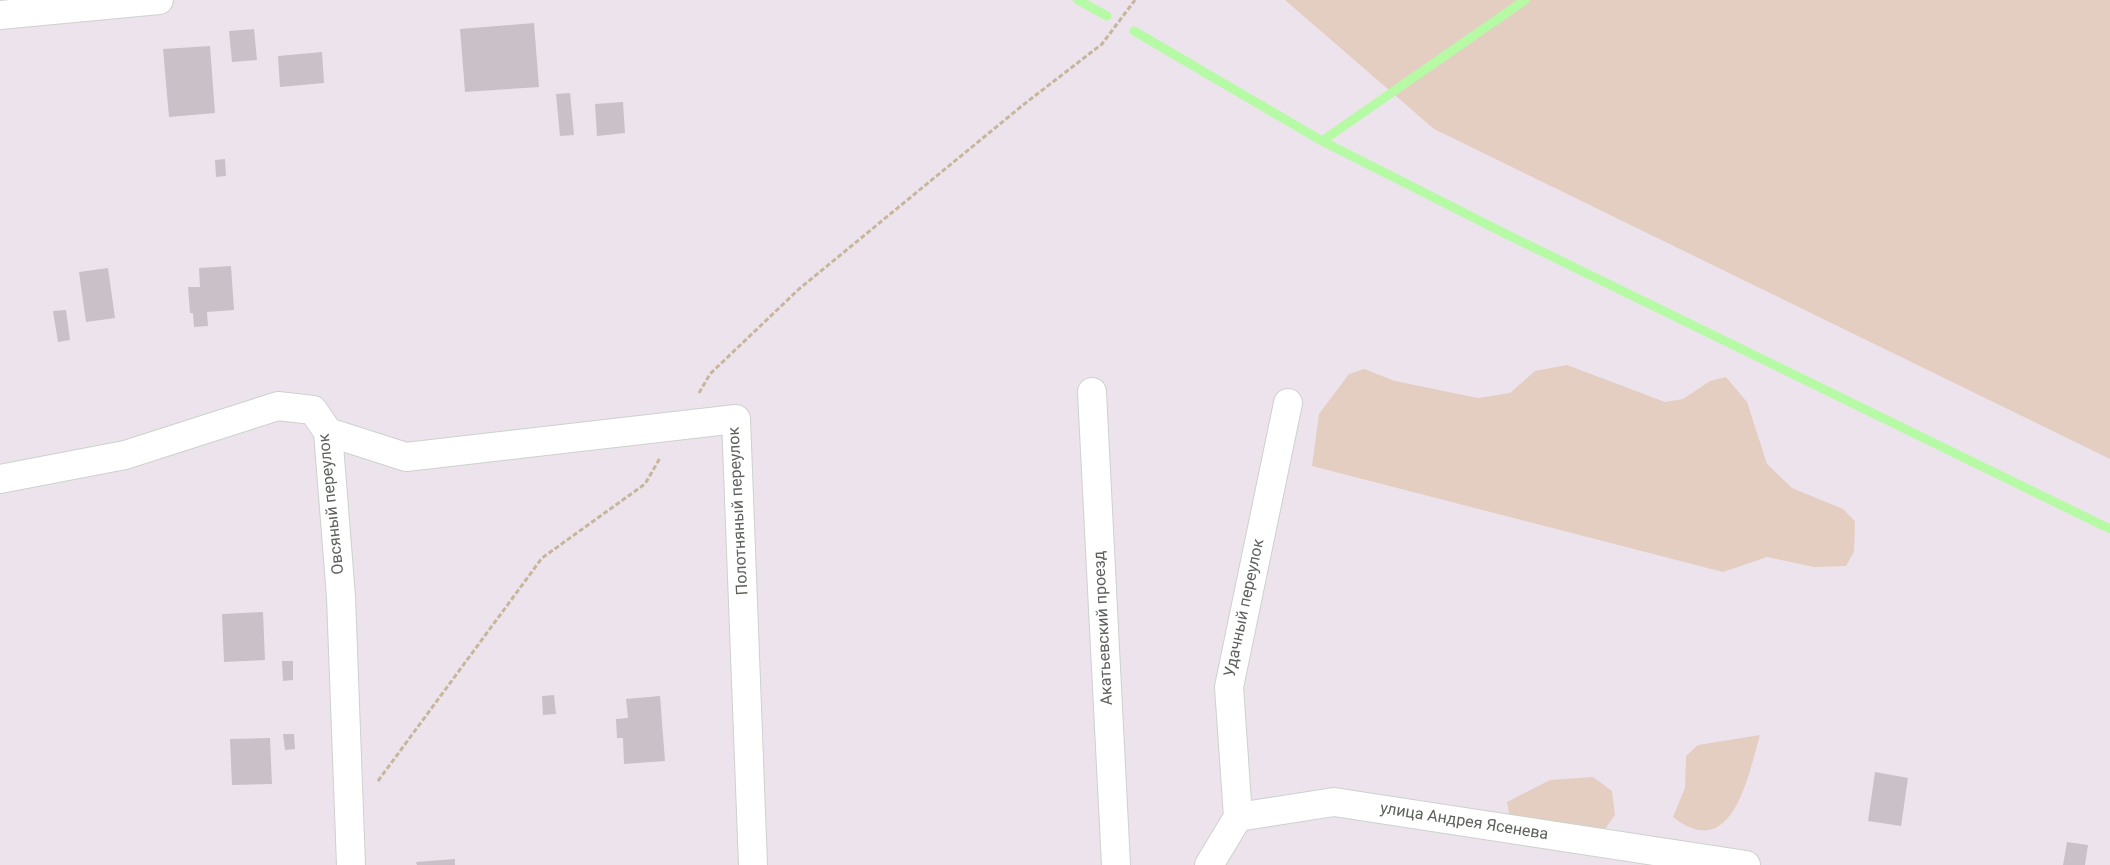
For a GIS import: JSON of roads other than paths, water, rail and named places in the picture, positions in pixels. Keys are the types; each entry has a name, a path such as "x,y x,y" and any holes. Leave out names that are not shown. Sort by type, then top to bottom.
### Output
{"street":[{"path":"0,15 159,0"},
{"name":"Акатьевский проезд","path":"1092,392 1116,865"},
{"name":"Удачный переулок","path":"1238,817 1229,687 1288,402"},
{"name":"Овсяный переулок","path":"0,479 125,455 278,406 313,410 328,432 341,597 352,865"},
{"name":"Полотняный переулок","path":"328,432 406,457 736,419 753,865"},
{"name":"улица Андрея Ясенева","path":"1238,817 1334,802 1746,865"},
{"path":"1209,865 1238,817"}],"waterway":[{"path":"1078,0 1107,16"},
{"path":"1322,141 1525,0"},
{"path":"1134,31 1322,141 1506,234 2110,529"}]}
